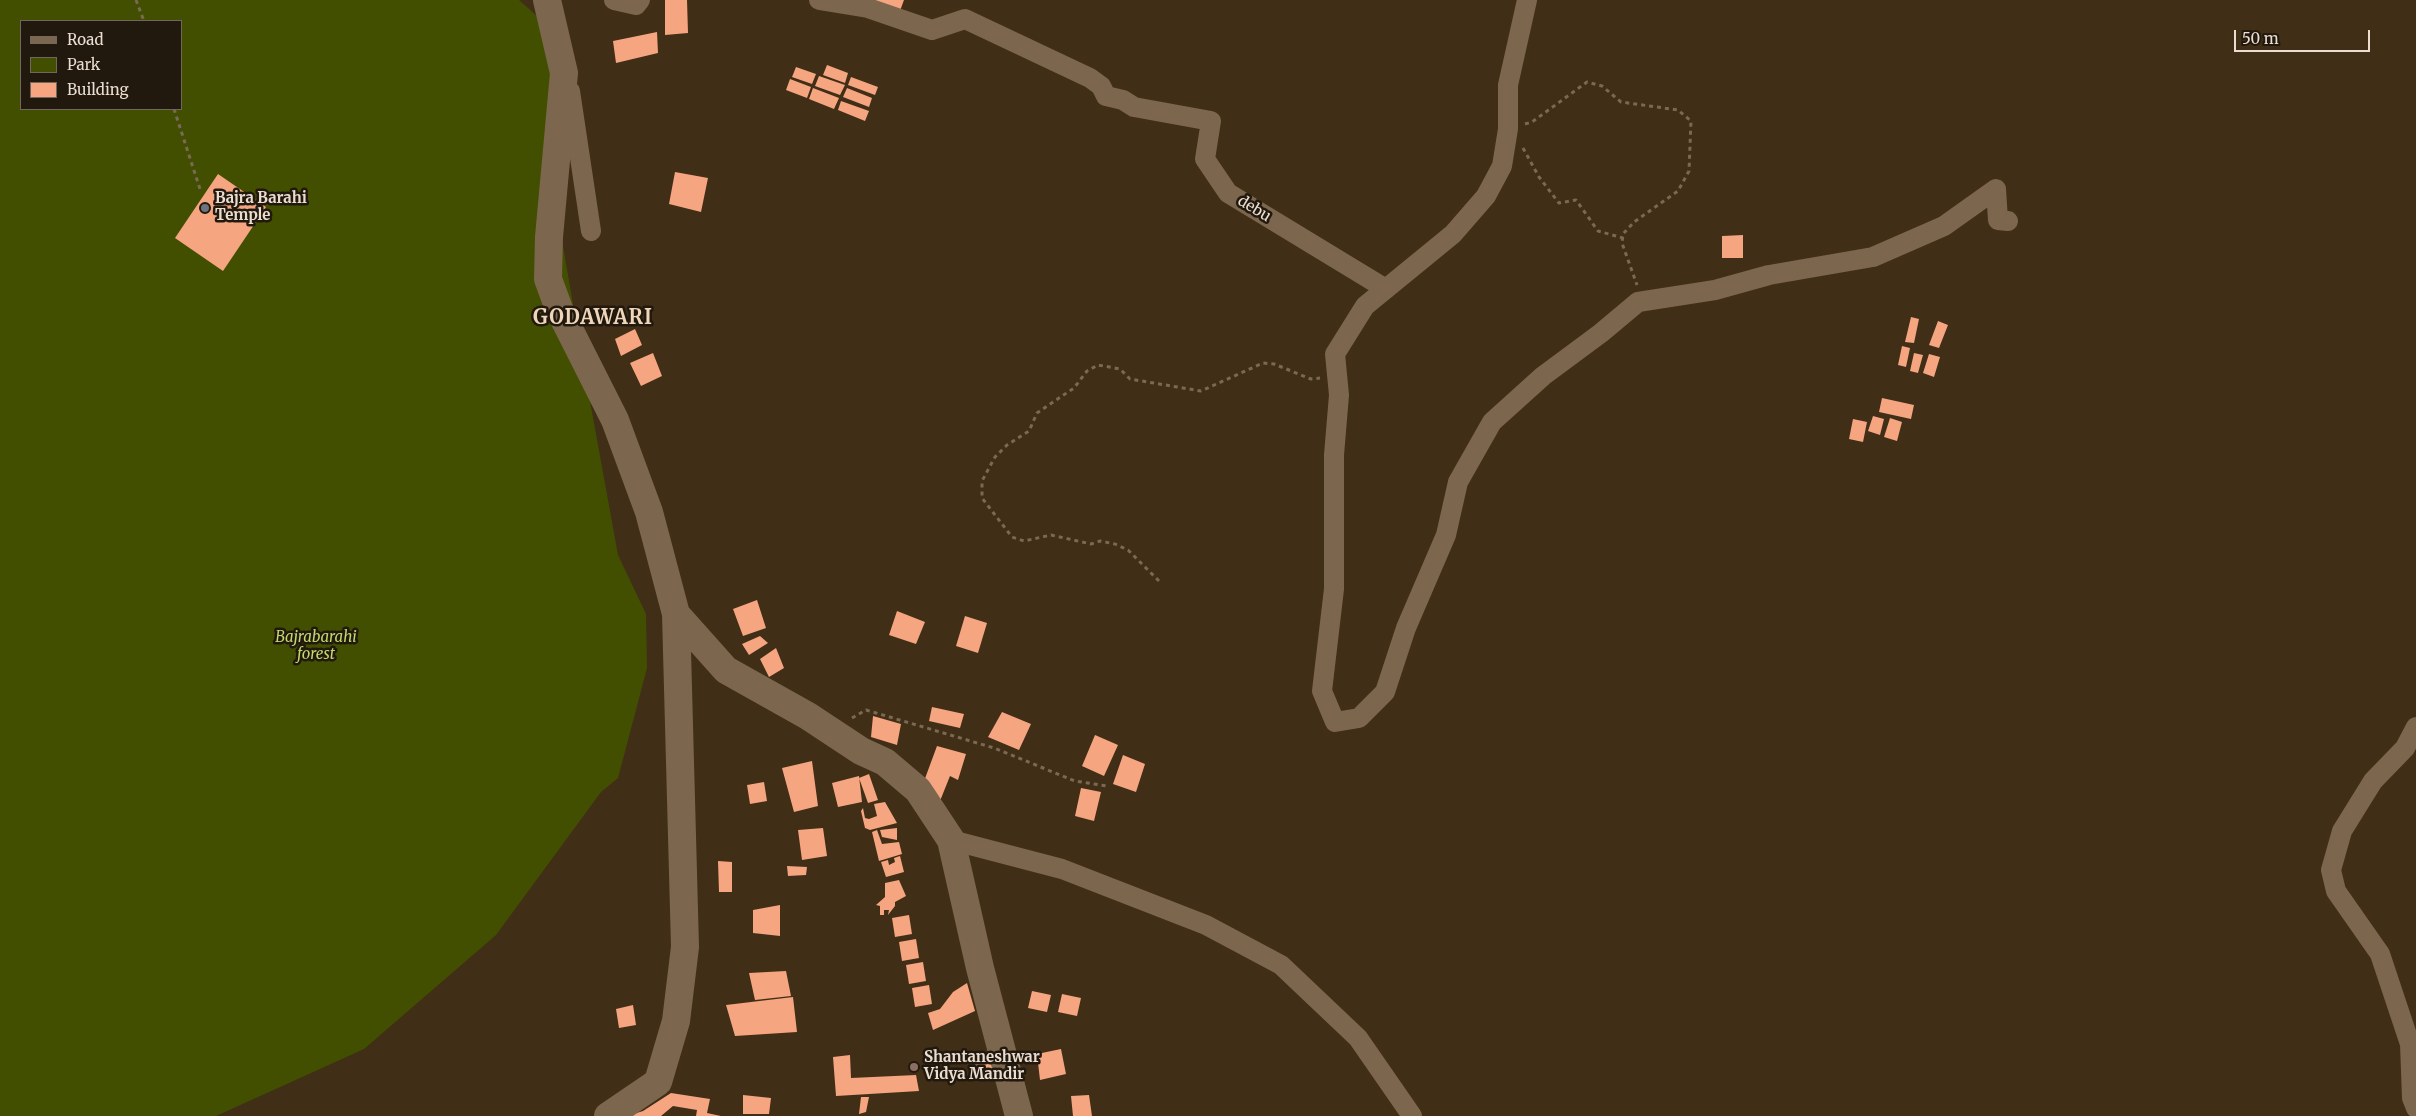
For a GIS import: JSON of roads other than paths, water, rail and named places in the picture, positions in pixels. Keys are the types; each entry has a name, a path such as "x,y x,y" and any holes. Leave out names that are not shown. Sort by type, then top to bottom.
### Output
{"street":[{"path":"547,0 564,72 549,237 548,280 559,309 615,420 649,512 676,614 685,947 676,1022 658,1082 608,1116"},
{"path":"562,0 560,30 590,231"},
{"path":"614,0 636,5 640,0"},
{"name":"debu","path":"819,0 868,8 932,30 965,19 1090,78 1102,86 1106,96 1123,100 1134,106 1211,121 1206,159 1228,193 1386,289"},
{"path":"1527,0 1508,85 1510,128 1502,166 1486,196 1453,234 1364,306 1335,354 1339,395 1334,455 1334,590 1322,691 1334,722 1359,718 1385,692 1406,628 1446,535 1458,482 1492,422 1543,376 1601,333 1638,302 1715,290 1770,275 1873,257 1944,226 1996,188 1998,220 2008,221"},
{"path":"676,614 726,670 813,719 861,751 885,762 918,790 951,840 980,968 1019,1116"},
{"path":"2416,727 2406,748 2373,781 2342,831 2330,870 2336,891 2380,954 2410,1044 2412,1098 2416,1108"},
{"path":"951,840 1062,869 1206,925 1281,964 1358,1038 1412,1116"}],"place":[{"name":"Bajra Barahi Temple","path":"205,208"},
{"name":"Shantaneshwar Vidya Mandir","path":"914,1067"}],"district":[{"name":"GODAWARI","path":"593,318"}],"park label":[{"name":"Bajrabarahi forest","path":"316,646"}]}
